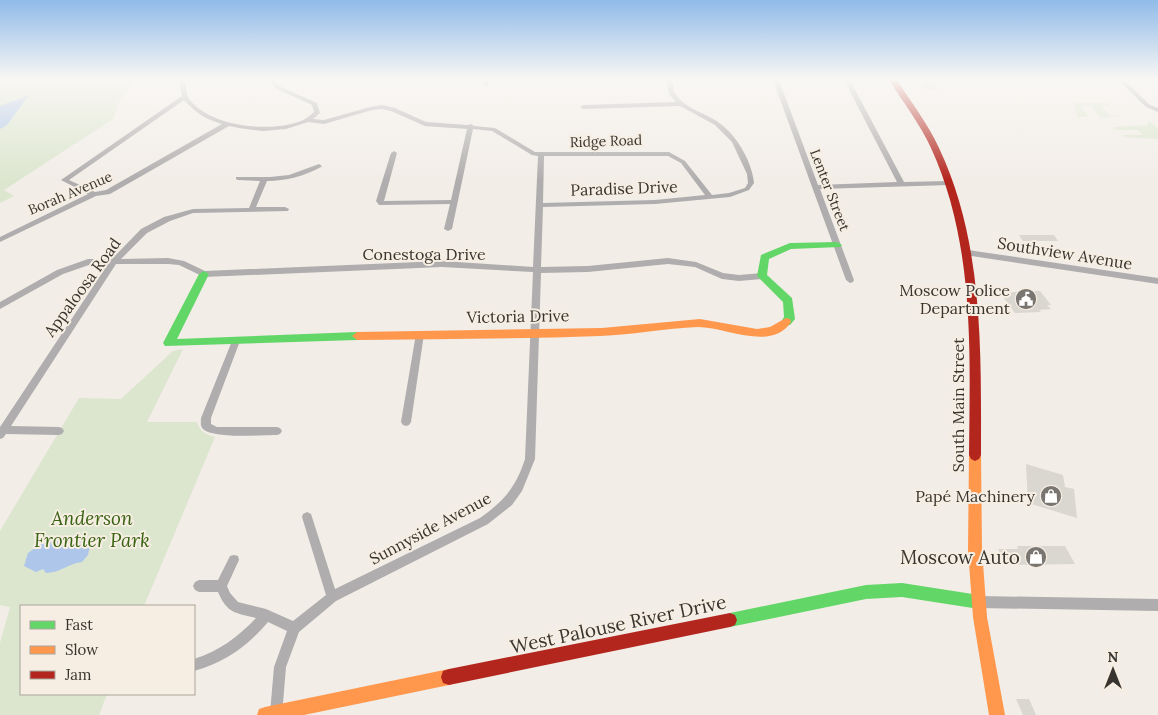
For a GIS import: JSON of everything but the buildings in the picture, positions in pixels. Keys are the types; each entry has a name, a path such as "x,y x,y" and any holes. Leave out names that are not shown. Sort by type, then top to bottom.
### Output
{"main road":[{"name":"South Main Street","path":"913,113 934,147 943,183 968,252 975,336 974,502 980,617 997,715"},
{"path":"762,276 764,257 774,249 837,245"},
{"name":"Victoria Drive","path":"204,274 169,343 420,334 602,332 700,323 757,333 773,331 790,320 791,310 788,301 762,276"},
{"name":"West Palouse River Drive","path":"271,714 866,592 902,590 980,602"}],"street":[{"path":"94,194 64,180 160,113"},
{"name":"Ridge Road","path":"202,113 227,124 280,128 294,127 310,121 324,122 354,113"},
{"path":"310,121 317,113"},
{"name":"Ridge Road","path":"402,113 425,124 493,129 530,152 542,154 669,154 683,162 710,197"},
{"path":"697,113 725,130 739,147 750,174 749,187 744,191 710,197"},
{"name":"Lenter Street","path":"788,113 850,280"},
{"path":"864,113 901,184"},
{"name":"Borah Avenue","path":"0,240 94,194 108,192 227,124"},
{"path":"448,229 471,126"},
{"path":"394,153 380,200 385,204 454,202"},
{"name":"Sunnyside Avenue","path":"294,628 332,597 484,521 514,497 524,480 530,459 542,154"},
{"path":"238,178 264,179 301,176 319,166"},
{"path":"252,208 264,179"},
{"path":"816,187 943,183"},
{"name":"Paradise Drive","path":"539,204 613,204 710,197"},
{"name":"Appaloosa Road","path":"2,432 115,260 144,231 167,218 200,210 285,209"},
{"name":"Southview Avenue","path":"968,252 1158,282"},
{"name":"Conestoga Drive","path":"0,306 72,266 88,262 115,260 181,263 204,274 442,264 537,270 588,268 668,261 696,265 722,276 738,278 762,276"},
{"path":"406,422 420,334"},
{"path":"236,342 206,418 206,426 216,431 277,431"},
{"path":"2,432 59,431"},
{"path":"308,517 332,597"},
{"path":"221,586 234,560"},
{"path":"198,586 221,586"},
{"path":"221,586 226,597 235,607 266,615 294,628 280,667 271,714"},
{"path":"980,602 1158,605"},
{"path":"195,665 237,645 252,633 266,615"}],"green space":[{"path":"0,113 115,113 113,119 4,190 14,196 0,203"},
{"path":"1076,113 1086,113 1089,117 1077,117"},
{"path":"1097,113 1126,116 1101,118"},
{"path":"1147,122 1151,122 1158,129 1158,139 1124,137 1123,135 1143,135 1138,130 1117,130 1114,127 1148,125"},
{"name":"Anderson Frontier Park","path":"183,349 147,422 197,422 203,432 215,437 144,605 20,605 20,695 107,695 99,715 0,715 0,643 10,607 0,605 0,531 79,398 121,399 173,351"}],"water":[{"path":"0,113 16,113 7,125 0,129"},
{"path":"72,538 90,546 88,555 82,562 51,573 46,573 43,569 36,572 24,566 28,553 41,544"}],"traffic: fast":[{"path":"786,322 790,319 788,301 762,276 764,257 790,246 837,245"},
{"path":"204,274 169,343 357,336"},
{"path":"730,620 866,592 902,590 979,602"}],"traffic: slow":[{"path":"357,336 602,332 700,323 757,333 773,331 786,322"},
{"path":"975,455 975,550 980,617 997,715"},
{"path":"265,715 449,677"}],"traffic: jam":[{"path":"914,113 935,148 950,185 960,222 967,260 974,338 975,455"},
{"path":"449,677 730,620"}],"place":[{"name":"Moscow Police Department","path":"1026,299"},
{"name":"Papé Machinery","path":"1051,496"},
{"name":"Moscow Auto","path":"1036,557"}]}
